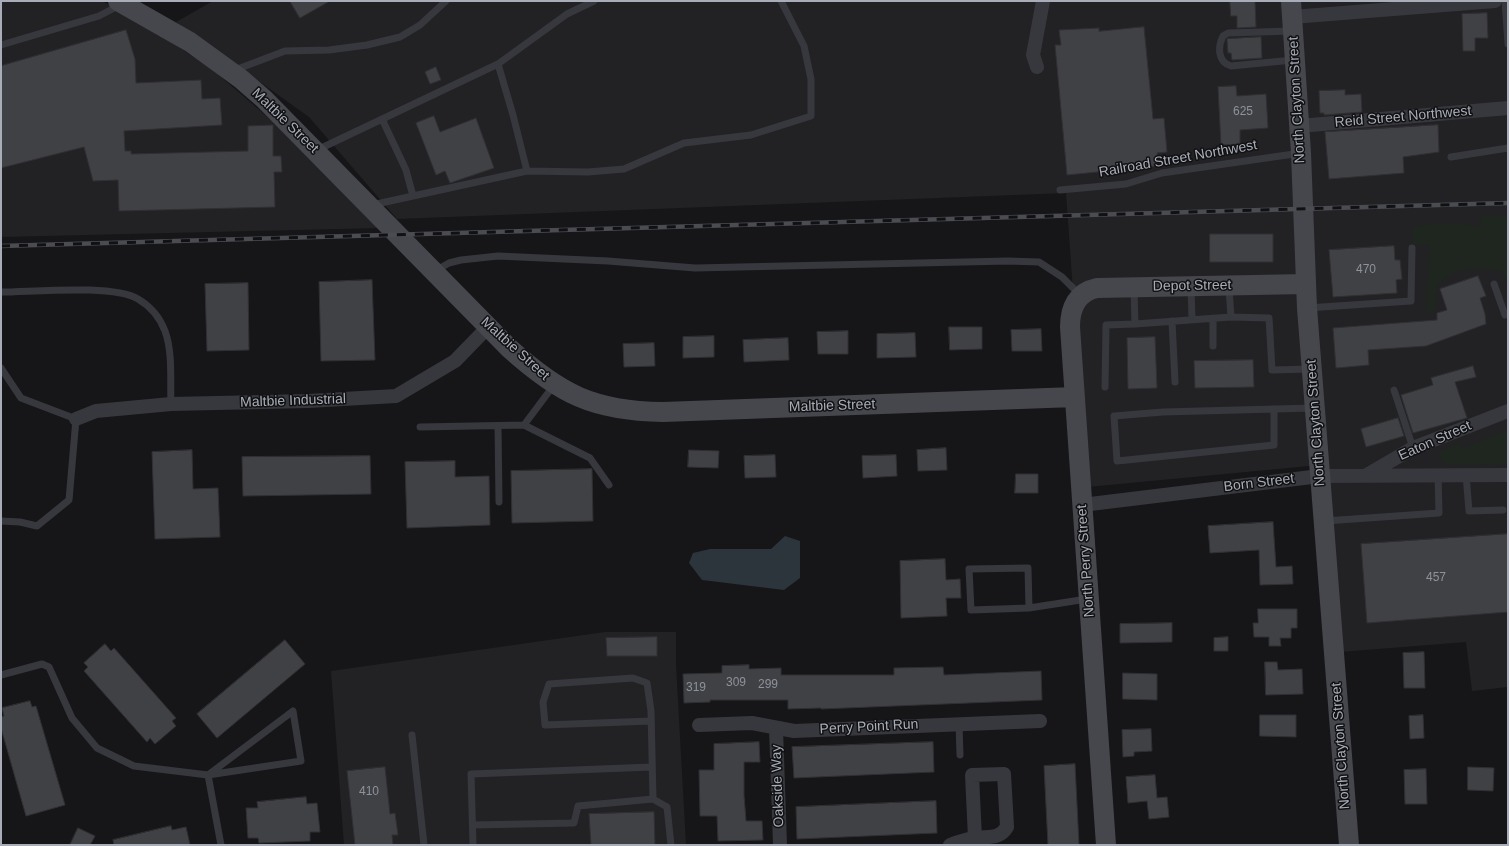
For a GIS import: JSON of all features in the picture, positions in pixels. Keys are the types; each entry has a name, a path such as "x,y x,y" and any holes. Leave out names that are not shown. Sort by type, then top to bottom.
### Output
{"street":[{"path":"1037,67 1033,55 1043,1"},
{"path":"1292,16 1495,1"},
{"name":"Maltbie Street","path":"120,2 190,42 231,72 264,99 488,326 533,369 569,393 603,405 639,411 1075,397"},
{"name":"North Clayton Street","path":"1292,16 1299,126 1307,308 1349,845"},
{"name":"Reid Street Northwest","path":"1299,126 1508,108"},
{"name":"Depot Street","path":"1081,296 1091,289 1097,288 1306,284"},
{"name":"North Perry Street","path":"1081,296 1074,305 1070,317 1105,836"},
{"name":"Maltbie Industrial","path":"76,419 96,411 171,404 308,401 396,396 454,361 488,326"},
{"name":"Eaton Street","path":"1365,476 1413,448 1508,411"},
{"name":"Born Street","path":"1082,505 1320,476 1508,475"},
{"name":"Perry Point Run","path":"699,725 752,723 794,731 959,723 1040,721"},
{"name":"Oakside Way","path":"776,728 780,845"},
{"path":"950,845 975,838 996,837 1003,834 1007,827 1004,774 972,775 975,838"}],"lane":[{"path":"231,72 285,51 329,50 368,45 400,37 420,25 446,1"},
{"path":"315,150 498,64 567,14 594,1"},
{"path":"370,205 527,171 588,172 624,169 684,143 751,135 811,116 811,79 804,46 781,1"},
{"path":"1505,1 1508,44"},
{"path":"1,45 99,16 120,2"},
{"path":"1292,16 1228,33 1223,36 1219,49 1223,61 1231,66 1294,60"},
{"path":"498,64 527,171"},
{"path":"382,119 406,170 413,196"},
{"path":"1451,156 1508,148"},
{"name":"Railroad Street Northwest","path":"1060,190 1126,184 1162,174 1300,153"},
{"path":"1307,308 1411,301 1412,248"},
{"path":"434,271 449,263 498,256 608,261 695,268 1008,261 1039,262 1062,276 1081,296"},
{"path":"1494,284 1505,315 1508,314"},
{"path":"1229,285 1231,317"},
{"path":"1191,286 1192,319"},
{"path":"1134,287 1135,324"},
{"path":"1,292 105,290 137,298 159,318 165,332 168,346 171,404"},
{"path":"1105,386 1106,325 1231,317 1269,318 1272,370 1312,369"},
{"path":"1213,318 1213,346"},
{"path":"1172,321 1174,382"},
{"path":"1,368 21,398 76,419 69,500 37,526 20,522 1,522"},
{"path":"524,425 554,384"},
{"path":"1394,390 1413,448"},
{"path":"1274,409 1274,445 1117,461 1114,416 1163,412 1274,409 1315,408"},
{"path":"420,427 524,425 590,458 609,485"},
{"path":"498,426 500,502"},
{"path":"1323,521 1439,513 1438,475"},
{"path":"1466,475 1469,510 1504,510"},
{"path":"1029,608 1028,568 969,569 971,610 1029,608 1090,599"},
{"path":"1,675 42,664 49,667 72,718 97,748 134,766 208,775 301,761 293,711 208,775"},
{"path":"651,721 545,724 543,702 549,684 633,678 647,683 651,721 653,799"},
{"path":"959,723 960,755"},
{"path":"412,735 424,845"},
{"path":"473,845 471,774 652,767"},
{"path":"208,775 221,845"},
{"path":"472,826 574,823 578,806 653,799 667,807 671,845"}],"shaded area":[{"path":"1,1 102,1 152,29 213,70 279,127 380,228 1,237"},
{"path":"213,1 1508,1 1508,687 1472,691 1466,642 1340,652 1320,465 1087,487 1066,193 397,219 309,117 176,22"},
{"path":"1481,216 1508,216 1508,281 1501,271 1479,268 1454,272 1437,285 1434,310 1426,314 1430,245 1412,244 1413,228 1430,224 1447,223 1482,227"},
{"path":"1508,430 1508,465 1445,464 1437,453 1457,444 1464,448"},
{"path":"785,536 800,541 800,578 784,590 702,580 689,563 693,553 710,549 771,549"},
{"path":"605,632 676,632 676,665 686,845 344,845 331,671"}],"building":[{"path":"290,1 330,1 300,18"},
{"path":"1230,1 1255,1 1256,27 1237,28 1237,16 1231,16"},
{"path":"1487,13 1488,38 1475,38 1475,51 1463,51 1462,14"},
{"path":"1144,27 1153,119 1164,118 1167,152 1157,153 1158,166 1067,175 1055,45 1061,45 1059,30 1099,28 1099,31"},
{"path":"126,30 135,59 136,83 201,80 202,99 220,98 222,125 124,131 125,151 131,151 131,154 248,151 248,126 273,125 273,156 281,156 282,172 274,172 275,207 119,211 118,180 93,181 84,147 1,168 1,66"},
{"path":"1261,37 1262,58 1232,60 1231,53 1228,53 1227,39"},
{"path":"436,67 441,80 430,84 425,72"},
{"path":"1236,86 1237,96 1266,94 1268,128 1240,130 1240,144 1221,145 1218,87"},
{"path":"1345,90 1345,95 1361,94 1362,112 1324,115 1324,113 1320,113 1319,91"},
{"path":"434,116 440,132 476,118 494,168 450,183 445,171 436,175 416,123"},
{"path":"1438,125 1439,152 1403,157 1404,173 1329,179 1325,132"},
{"path":"1210,234 1273,234 1273,262 1210,262"},
{"path":"1394,246 1395,260 1400,260 1402,279 1396,280 1397,293 1333,297 1329,250"},
{"path":"1478,276 1486,296 1480,298 1485,314 1486,324 1426,346 1368,350 1369,365 1336,368 1333,328 1437,320 1437,313 1447,310 1440,289"},
{"path":"372,280 375,360 321,361 319,282"},
{"path":"248,283 249,350 207,351 205,284"},
{"path":"949,327 982,327 982,349 950,350"},
{"path":"1041,329 1042,351 1012,351 1011,330"},
{"path":"848,331 848,354 818,354 817,332"},
{"path":"915,333 916,357 877,358 877,334"},
{"path":"714,336 714,357 683,358 683,337"},
{"path":"1155,337 1157,388 1128,389 1127,338"},
{"path":"788,338 789,360 744,362 743,340"},
{"path":"654,343 655,366 624,367 623,344"},
{"path":"1253,360 1254,387 1195,388 1194,361"},
{"path":"1473,366 1476,377 1455,382 1467,418 1413,433 1401,395 1433,385 1431,378"},
{"path":"1398,418 1404,436 1366,447 1361,429"},
{"path":"946,448 947,470 918,471 917,450"},
{"path":"192,450 193,489 218,488 220,537 155,539 152,452"},
{"path":"689,450 719,451 718,468 688,467"},
{"path":"775,455 776,477 745,478 744,456"},
{"path":"896,455 897,476 863,478 862,456"},
{"path":"370,456 371,494 243,496 242,457"},
{"path":"455,461 455,477 489,476 490,525 407,528 405,462"},
{"path":"592,469 593,521 512,523 511,471"},
{"path":"1016,474 1038,474 1038,493 1015,493"},
{"path":"1273,522 1276,567 1292,566 1293,584 1260,585 1259,550 1210,553 1208,526"},
{"path":"1508,534 1508,612 1367,623 1361,544"},
{"path":"945,559 946,580 960,579 961,598 946,598 947,616 901,618 900,561"},
{"path":"1258,609 1297,609 1297,628 1291,628 1291,638 1280,638 1281,646 1269,646 1269,637 1254,637 1253,623 1258,623"},
{"path":"1172,623 1172,642 1120,643 1120,624"},
{"path":"657,637 657,656 607,656 606,638"},
{"path":"1228,637 1228,651 1214,651 1214,638"},
{"path":"285,640 305,664 217,738 197,714"},
{"path":"105,644 111,651 114,648 176,718 172,721 176,726 155,744 150,738 147,742 84,671 88,667 84,663"},
{"path":"1424,652 1425,688 1404,688 1403,653"},
{"path":"1265,662 1277,662 1278,670 1302,669 1303,694 1266,695"},
{"path":"749,665 749,669 781,668 781,675 894,675 894,668 943,667 944,675 1041,671 1042,700 821,709 788,709 788,700 710,700 710,702 684,703 683,674 722,673 722,666"},
{"path":"1123,673 1157,674 1157,700 1123,699"},
{"path":"30,701 32,707 36,706 65,805 26,816 1,728 1,717 4,716 2,708"},
{"path":"1260,715 1296,715 1296,737 1260,736"},
{"path":"1423,715 1424,738 1410,739 1409,716"},
{"path":"1151,729 1152,751 1134,752 1134,756 1123,757 1122,730"},
{"path":"759,742 760,762 744,762 744,795 746,821 762,821 763,840 718,841 717,816 700,816 699,770 714,770 714,744"},
{"path":"933,742 934,772 794,778 792,747"},
{"path":"1075,764 1079,845 1048,845 1044,766"},
{"path":"385,767 390,814 395,813 398,835 392,835 393,845 355,845 347,771"},
{"path":"1468,767 1494,768 1493,791 1468,790"},
{"path":"1426,769 1427,804 1405,804 1404,770"},
{"path":"1155,775 1157,798 1167,797 1169,817 1149,819 1147,801 1128,803 1126,777"},
{"path":"306,797 307,804 317,803 320,832 310,832 310,841 259,843 258,838 248,838 246,808 258,808 257,802"},
{"path":"936,801 937,833 797,839 796,807"},
{"path":"654,812 655,845 591,845 589,814"},
{"path":"171,826 172,830 186,827 190,845 114,845 113,840"},
{"path":"78,828 95,836 90,845 70,845"}],"railway":[{"path":"1,246 1508,203"}]}
